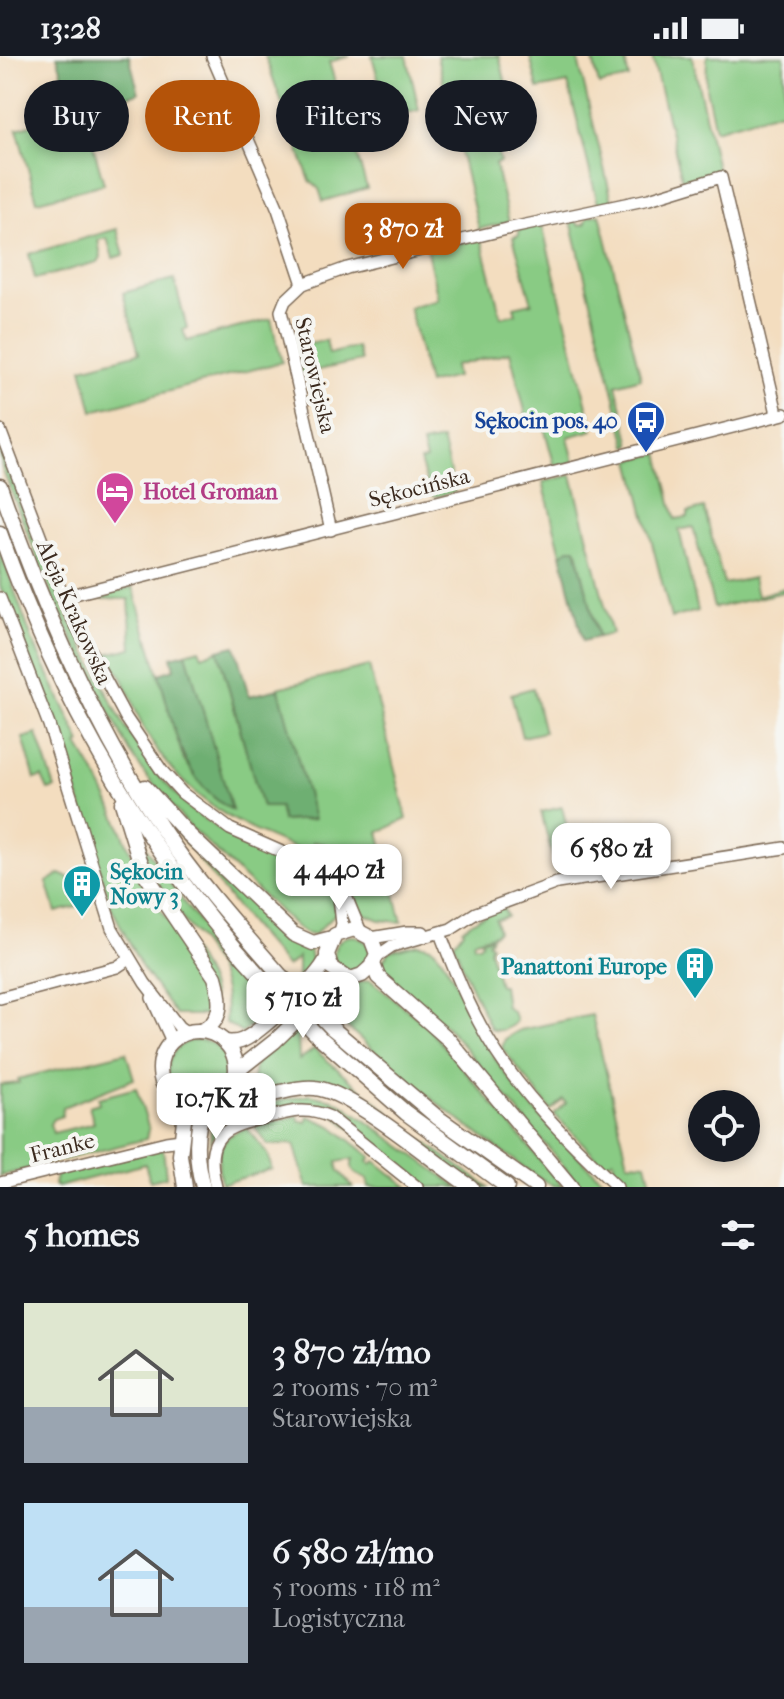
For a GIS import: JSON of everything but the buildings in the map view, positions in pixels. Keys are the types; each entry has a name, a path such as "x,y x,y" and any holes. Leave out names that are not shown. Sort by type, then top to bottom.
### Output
{"main road":[{"name":"Aleja Krakowska","path":"0,486 45,606 117,752"},
{"name":"Aleja Krakowska","path":"0,533 59,679 114,782"},
{"path":"117,752 169,815 293,934 313,943 336,935 366,934 376,950 378,977 447,1038 571,1187"},
{"path":"117,752 167,836 281,976 332,1028 437,1117 536,1187"},
{"path":"114,782 177,875 226,939 269,986 316,1034 397,1106 507,1187"},
{"path":"114,782 146,875 215,977 220,996 219,1013 212,1026 170,1045 162,1057 160,1072 165,1087 180,1103 184,1120 181,1167 185,1187"},
{"path":"224,1042 237,1042 258,1031 319,971 336,935"},
{"path":"327,958 334,970 347,978"},
{"path":"237,1071 275,1041 333,985 362,975 375,961"},
{"path":"194,1032 215,1035 234,1056 237,1071 233,1084 223,1097"},
{"path":"180,1103 205,1105 239,1093 263,1095 301,1088 328,1090 355,1104 471,1187"},
{"path":"203,1187 196,1155 205,1105"}],"street":[{"path":"212,56 278,209 303,284"},
{"name":"Starowiejska","path":"331,530 281,317 284,303 303,284 347,268 408,252 648,199 721,177 780,415"},
{"name":"Sękocińska","path":"63,597 780,415"},
{"name":"Aleja Krakowska","path":"0,430 63,597 88,650 126,718 170,781 208,815 230,829 316,866 338,884"},
{"path":"0,598 52,735 112,928 145,983 179,1027 194,1032"},
{"path":"375,961 385,949 451,929 476,913 557,883 784,848"},
{"path":"338,884 348,898 353,920 366,934 440,933"},
{"path":"336,935 341,914 338,884"},
{"path":"440,933 476,1014 503,1062 548,1118 617,1187"},
{"path":"0,998 117,967 129,959"},
{"path":"145,983 170,1037 170,1045"},
{"path":"216,1187 212,1155 220,1136 227,1129 300,1109 320,1112 337,1122 417,1187"},
{"name":"Franke","path":"0,1183 181,1140"}],"green space":[{"path":"57,56 129,56 139,93 129,96 129,80 64,80"},
{"path":"265,56 350,56 329,62 334,80 276,80 276,87"},
{"path":"372,56 407,56 419,110 409,113 409,80 379,80"},
{"path":"437,56 499,56 505,80 443,80"},
{"path":"530,56 577,56 612,201 598,204 568,83 538,89"},
{"path":"592,56 624,56 629,78 599,85"},
{"path":"652,56 692,56 718,173 683,183"},
{"path":"707,56 784,56 784,110 715,130 706,88"},
{"path":"24,127 24,152 95,152 104,184 37,201 17,129"},
{"path":"300,152 356,152 367,188 323,201 319,189 310,181"},
{"path":"460,152 497,152 500,162 495,164 509,222 479,229"},
{"path":"600,214 641,378 616,385 631,445 627,446 571,221 585,224 588,217"},
{"path":"542,225 593,430 568,437 574,462 555,467 542,420 528,423 510,352 454,366 456,377 428,384 409,307 438,299 427,251 481,238 501,317 516,314 514,307 532,303 513,237 519,235 519,230"},
{"path":"117,229 124,255 113,258 107,238 98,240 101,257 98,262 35,279 29,254"},
{"path":"174,279 187,328 183,330 187,341 271,319 282,362 93,411 82,368 139,353 123,293"},
{"path":"326,340 329,354 357,347 361,361 299,374 293,348"},
{"path":"442,440 455,492 434,497 430,494 420,461 426,460 422,444"},
{"path":"0,443 63,608 124,725 153,770 191,810 217,828 308,869 325,882 334,899 336,913 314,935 306,934 294,925 186,823 130,752 58,610 2,468"},
{"path":"659,453 675,519 688,517 688,512 704,508 724,584 753,578 757,596 784,588 784,592 714,608 693,527 679,530 698,611 671,618 631,460"},
{"path":"572,475 612,634 598,637 576,548 561,554 543,482"},
{"path":"576,548 598,637 583,641 561,554"},
{"path":"0,550 33,642 81,743 78,745 107,797 139,873 207,977 212,991 208,1015 176,1015 141,966 111,907 67,757 0,586"},
{"path":"133,587 184,761 231,809 186,653 199,649 202,656 218,650 262,807 279,806 283,821 313,819 278,688 369,666 407,819 379,832 402,922 379,920 358,911 348,880 324,860 325,844 313,842 314,855 238,822 196,793 160,754 144,729 118,670 102,655 132,648 129,599 98,599 99,595"},
{"path":"235,646 249,696 279,689 314,819 282,821 279,807 262,807 218,650"},
{"path":"186,653 232,810 201,784 190,768 175,732 159,674 174,669 171,657"},
{"path":"533,688 544,732 522,737 511,694"},
{"path":"37,734 55,788 48,790 42,777 35,779 23,738"},
{"path":"562,807 577,869 557,874 541,812"},
{"path":"174,828 292,941 309,949 313,969 301,983 298,979 298,957 287,967"},
{"path":"138,835 196,918 262,994 247,1004 275,1007 242,1033 225,1022 222,982 215,965 160,887"},
{"path":"60,874 69,878 79,876 87,904 56,912 47,882"},
{"path":"503,907 507,916 495,919 498,931 473,941 474,945 479,946 481,940 491,937 489,949 499,985 503,985 506,1007 513,1012 516,1021 508,1028 498,1030 491,1029 454,943 462,929"},
{"path":"352,936 365,941 370,954 365,967 352,972 339,967 334,954 339,941"},
{"path":"418,944 431,947 441,957 489,1049 519,1092 553,1131 610,1187 581,1187 451,1031 385,974 382,962 390,951"},
{"path":"370,980 426,1025 563,1187 549,1184 528,1171 384,1059 344,1024 341,1019 351,1007 327,1009 320,1003 339,987"},
{"path":"592,1015 628,1162 646,1163 652,1187 628,1187 608,1169 615,1162 613,1159 605,1166 554,1114 566,1103 563,1099 551,1110 502,1048 505,1039 520,1030"},
{"path":"296,1028 301,1033 298,1037 299,1060 314,1049 415,1135 488,1187 481,1187 468,1179 342,1089 320,1084 253,1088 256,1061"},
{"path":"198,1040 219,1049 228,1070 219,1091 198,1100 177,1091 168,1070 177,1049"},
{"path":"126,1052 134,1079 63,1107 62,1116 53,1119 50,1124 53,1133 94,1123 89,1106 99,1103 98,1098 136,1088 149,1129 146,1139 0,1176 0,1085 19,1083 18,1079"},
{"path":"310,1095 344,1105 458,1187 423,1187 328,1110 302,1103 236,1118 220,1128 210,1142 212,1123 246,1102 272,1102"},
{"path":"298,1116 299,1121 307,1122 308,1116 332,1126 371,1157 368,1161 371,1164 375,1161 408,1187 369,1187 367,1179 353,1170 353,1159 337,1162 339,1171 353,1187 307,1187 294,1144 268,1145 254,1126"},
{"path":"247,1128 267,1154 272,1169 221,1184 220,1148 229,1136"},
{"path":"163,1147 166,1177 150,1181 145,1164 58,1187 54,1185 56,1175"}],"place":[{"name":"Sękocin pos. 40","path":"646,454"},
{"name":"Hotel Groman","path":"115,525"},
{"name":"Sękocin Nowy 3","path":"82,918"},
{"name":"Panattoni Europe","path":"695,1000"}]}
